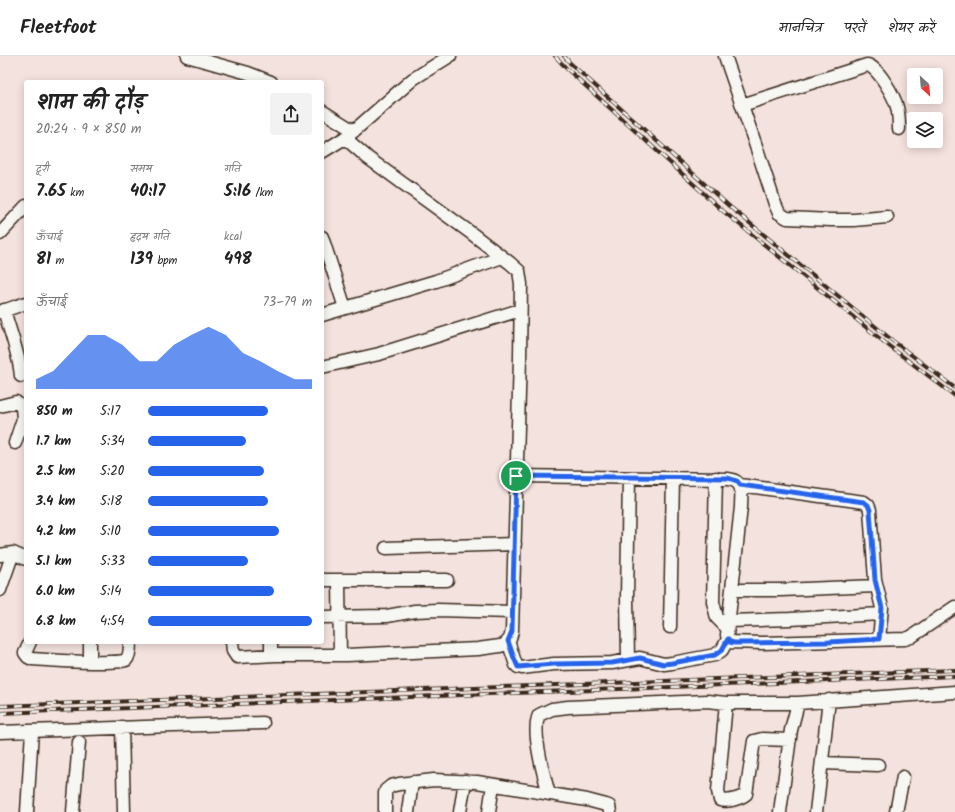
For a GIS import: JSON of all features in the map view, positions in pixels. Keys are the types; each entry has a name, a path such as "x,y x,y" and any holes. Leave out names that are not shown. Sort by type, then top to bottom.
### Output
{"street":[{"path":"187,56 241,70 266,80"},
{"path":"324,151 349,135 413,79 450,56"},
{"path":"725,56 779,213 788,218 830,220 854,220 887,217"},
{"path":"742,105 867,65 872,66 875,69 885,83 894,100 899,116 899,129"},
{"path":"232,644 233,651 237,657 340,655 478,649 500,646 508,641 512,631 520,310 519,271 432,203 368,158 349,135 324,113"},
{"path":"0,234 24,208"},
{"path":"324,243 346,308"},
{"path":"324,314 436,281 502,257"},
{"path":"21,376 16,350 2,311 24,304"},
{"path":"324,367 379,354 520,310"},
{"path":"0,406 16,402 22,407 23,418 16,443"},
{"path":"516,476 733,479 740,485 864,502 868,505 870,510 876,586 881,602 879,639"},
{"path":"628,478 628,660"},
{"path":"670,627 673,478"},
{"path":"716,478 713,602 717,618 728,630 730,642 829,642 905,639 911,637 955,607"},
{"path":"508,641 518,667 554,664 612,663 644,659 664,664 710,657 720,652 728,630 733,590 741,508 740,485"},
{"path":"386,548 515,544"},
{"path":"0,590 13,553"},
{"path":"0,555 13,553 24,558"},
{"path":"324,580 446,580"},
{"path":"339,581 340,655"},
{"path":"733,590 781,590 876,586"},
{"path":"324,617 387,616 427,610 512,612"},
{"path":"728,630 790,619 881,614"},
{"path":"29,644 25,653 28,657 48,660 90,662 123,662 128,657 130,644"},
{"path":"90,644 90,662"},
{"path":"271,644 271,656"},
{"path":"549,794 543,772 536,729 539,715 552,709 707,701 726,703 798,703 955,692"},
{"path":"816,812 829,700"},
{"path":"726,703 718,791 720,800 724,801 742,797 746,794 754,741 757,739 790,740"},
{"path":"780,812 790,740 798,703"},
{"path":"0,732 263,723"},
{"path":"122,727 124,812"},
{"path":"27,812 32,731"},
{"path":"73,812 78,742"},
{"path":"822,763 878,765"},
{"path":"896,812 903,776"},
{"path":"385,812 385,793 391,786 434,780 465,781 602,803 609,806 610,812"},
{"path":"460,812 465,781"},
{"path":"408,812 412,782"},
{"path":"490,812 493,785"}],"railway":[{"path":"555,56 566,68 723,211 889,346 955,396"},
{"path":"564,56 729,206 893,341 955,388"},
{"path":"0,706 955,670"},
{"path":"0,713 955,676"}],"route":[{"path":"516,476 592,478 728,478 737,481 740,485 864,502 868,505 870,510 875,580 882,608 879,639 829,642 734,643 730,642 728,639 722,650 715,655 672,663 664,664 640,658 612,663 554,664 522,668 518,667 508,641 512,631 516,476"}]}
